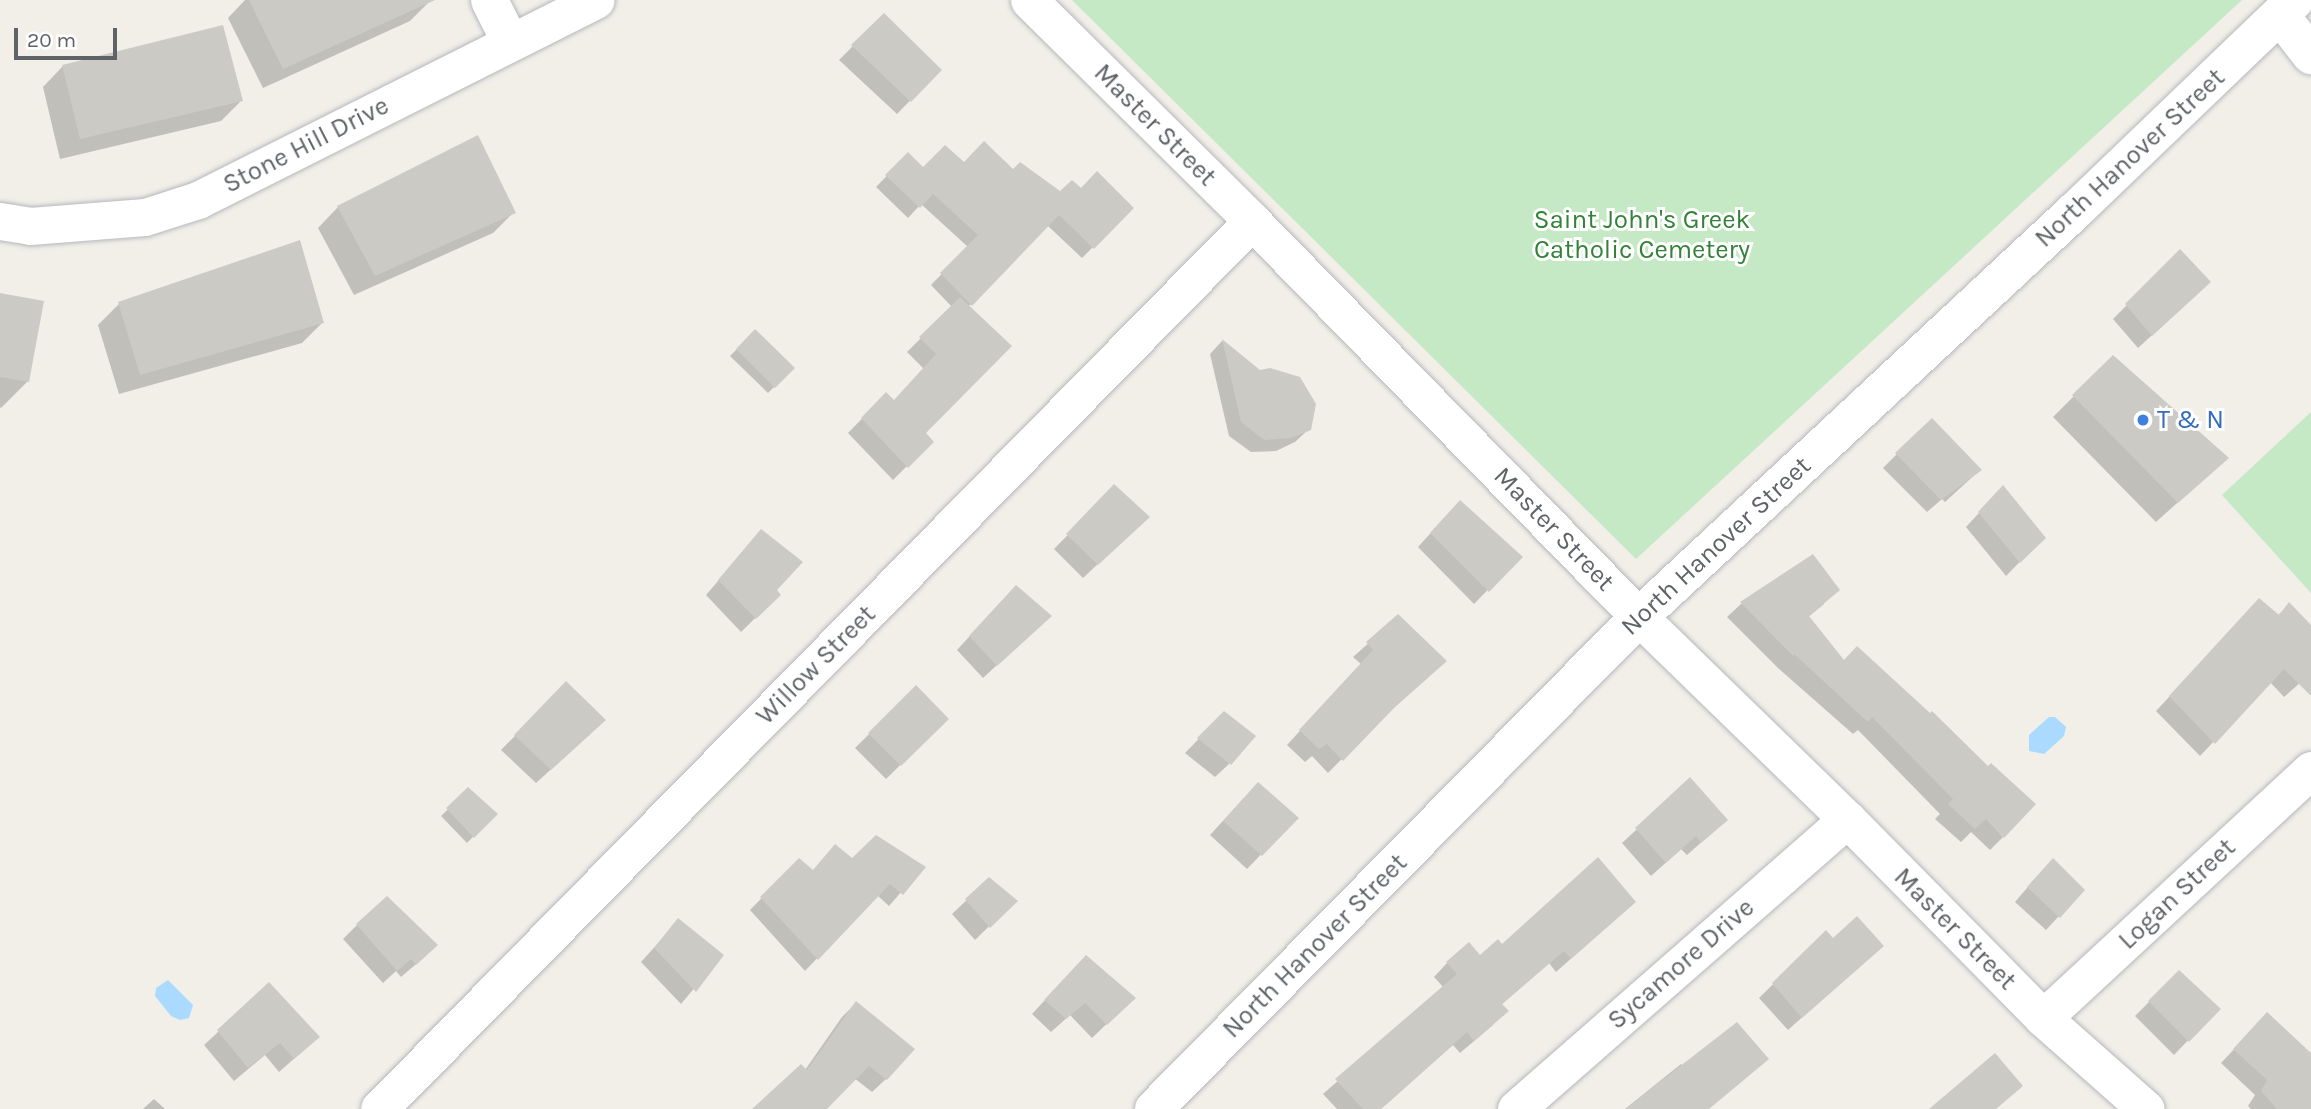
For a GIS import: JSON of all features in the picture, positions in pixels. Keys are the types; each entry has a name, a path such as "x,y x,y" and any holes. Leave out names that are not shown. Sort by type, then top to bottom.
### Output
{"street":[{"path":"489,0 510,42"},
{"name":"Stone Hill Drive","path":"0,220 30,226 145,217 198,200 594,0"},
{"name":"Master Street","path":"1029,0 1252,221 1639,617 1847,819 2043,1018 2146,1109"},
{"path":"2288,8 2311,55"},
{"name":"North Hanover Street","path":"1154,1109 1639,617 2288,8"},
{"name":"Willow Street","path":"379,1109 1252,221"},
{"name":"Logan Street","path":"2043,1018 2311,770"},
{"name":"Sycamore Drive","path":"1516,1109 1847,819"}],"green space":[{"name":"Saint John's Greek Catholic Cemetery","path":"1072,0 2242,0 1636,559"},
{"path":"2311,412 2311,593 2222,495"}],"water":[{"path":"2049,717 2055,717 2066,727 2064,736 2044,754 2029,751 2029,735"},
{"path":"168,980 193,1005 189,1018 180,1020 171,1016 155,996 156,988"}],"building":[{"path":"249,0 435,0 283,69"},
{"path":"884,13 942,70 911,102 851,45"},
{"path":"223,25 243,101 80,139 62,65"},
{"path":"478,135 516,213 375,276 337,206"},
{"path":"984,141 1013,169 1020,162 1060,191 1072,180 1081,188 1097,171 1134,208 1094,249 1059,215 972,306 940,273 978,235 933,194 920,208 885,175 908,152 923,167 945,145 964,162"},
{"path":"300,240 324,323 140,375 118,302"},
{"path":"2180,249 2211,282 2152,336 2125,304"},
{"path":"0,293 44,301 29,382 0,377"},
{"path":"960,297 1012,346 926,433 934,442 908,468 861,418 886,392 894,400 936,354 919,337"},
{"path":"755,329 795,368 775,388 736,349"},
{"path":"1222,339 1260,370 1270,368 1300,377 1316,404 1311,430 1291,438 1264,440 1241,422"},
{"path":"2113,355 2229,458 2178,503 2072,395"},
{"path":"1932,418 1982,470 1941,500 1895,453"},
{"path":"1114,484 1150,517 1098,565 1066,534"},
{"path":"2003,485 2046,538 2020,563 1978,512"},
{"path":"1460,500 1523,557 1489,592 1430,533"},
{"path":"761,529 803,562 777,590 781,595 756,619 718,580"},
{"path":"1813,554 1840,590 1809,616 1844,660 1857,646 1930,713 1932,711 1988,766 1991,763 2036,804 2004,838 1986,819 1975,829 1948,804 1953,799 1872,717 1868,722 1794,654 1793,656 1740,602"},
{"path":"1016,585 1052,616 997,666 969,636"},
{"path":"2259,598 2279,615 2289,602 2311,625 2311,696 2284,669 2215,744 2169,696"},
{"path":"1398,614 1447,661 1394,708 1343,761 1327,744 1319,749 1299,730 1373,650 1366,642"},
{"path":"566,681 606,720 551,770 514,735"},
{"path":"916,685 949,719 901,766 868,733"},
{"path":"1224,711 1256,736 1231,765 1197,738"},
{"path":"1690,777 1728,820 1701,843 1696,836 1666,863 1635,828"},
{"path":"1258,782 1299,818 1262,856 1223,821"},
{"path":"468,787 498,814 474,838 446,808"},
{"path":"876,835 926,867 903,895 890,884 818,960 760,897 799,858 813,870 835,844 852,858"},
{"path":"1598,857 1636,902 1571,959 1564,951 1502,1004 1509,1011 1474,1041 1467,1032 1381,1109 1363,1109 1335,1079 1457,974 1446,962 1469,942 1480,955 1498,939 1502,944"},
{"path":"2053,858 2085,890 2060,918 2027,887"},
{"path":"989,877 1018,901 990,928 965,899"},
{"path":"387,896 438,945 416,965 411,959 397,971 356,924"},
{"path":"1857,916 1884,946 1802,1018 1772,983 1826,930 1833,938"},
{"path":"678,918 724,955 696,992 654,948"},
{"path":"1086,955 1136,998 1107,1025 1085,1003 1066,1019 1044,1000"},
{"path":"2179,970 2221,1009 2189,1042 2148,1001"},
{"path":"269,982 320,1037 294,1059 280,1043 248,1068 217,1030"},
{"path":"856,1001 915,1049 887,1080 869,1066 827,1109 752,1109 801,1064 807,1070"},
{"path":"2267,1012 2311,1053 2311,1109 2277,1109 2261,1091 2267,1080 2233,1049"},
{"path":"1737,1022 1769,1059 1709,1109 1625,1109"},
{"path":"1995,1053 2023,1086 1996,1109 1929,1109"}],"place":[{"name":"T & N","path":"2143,420"}]}
